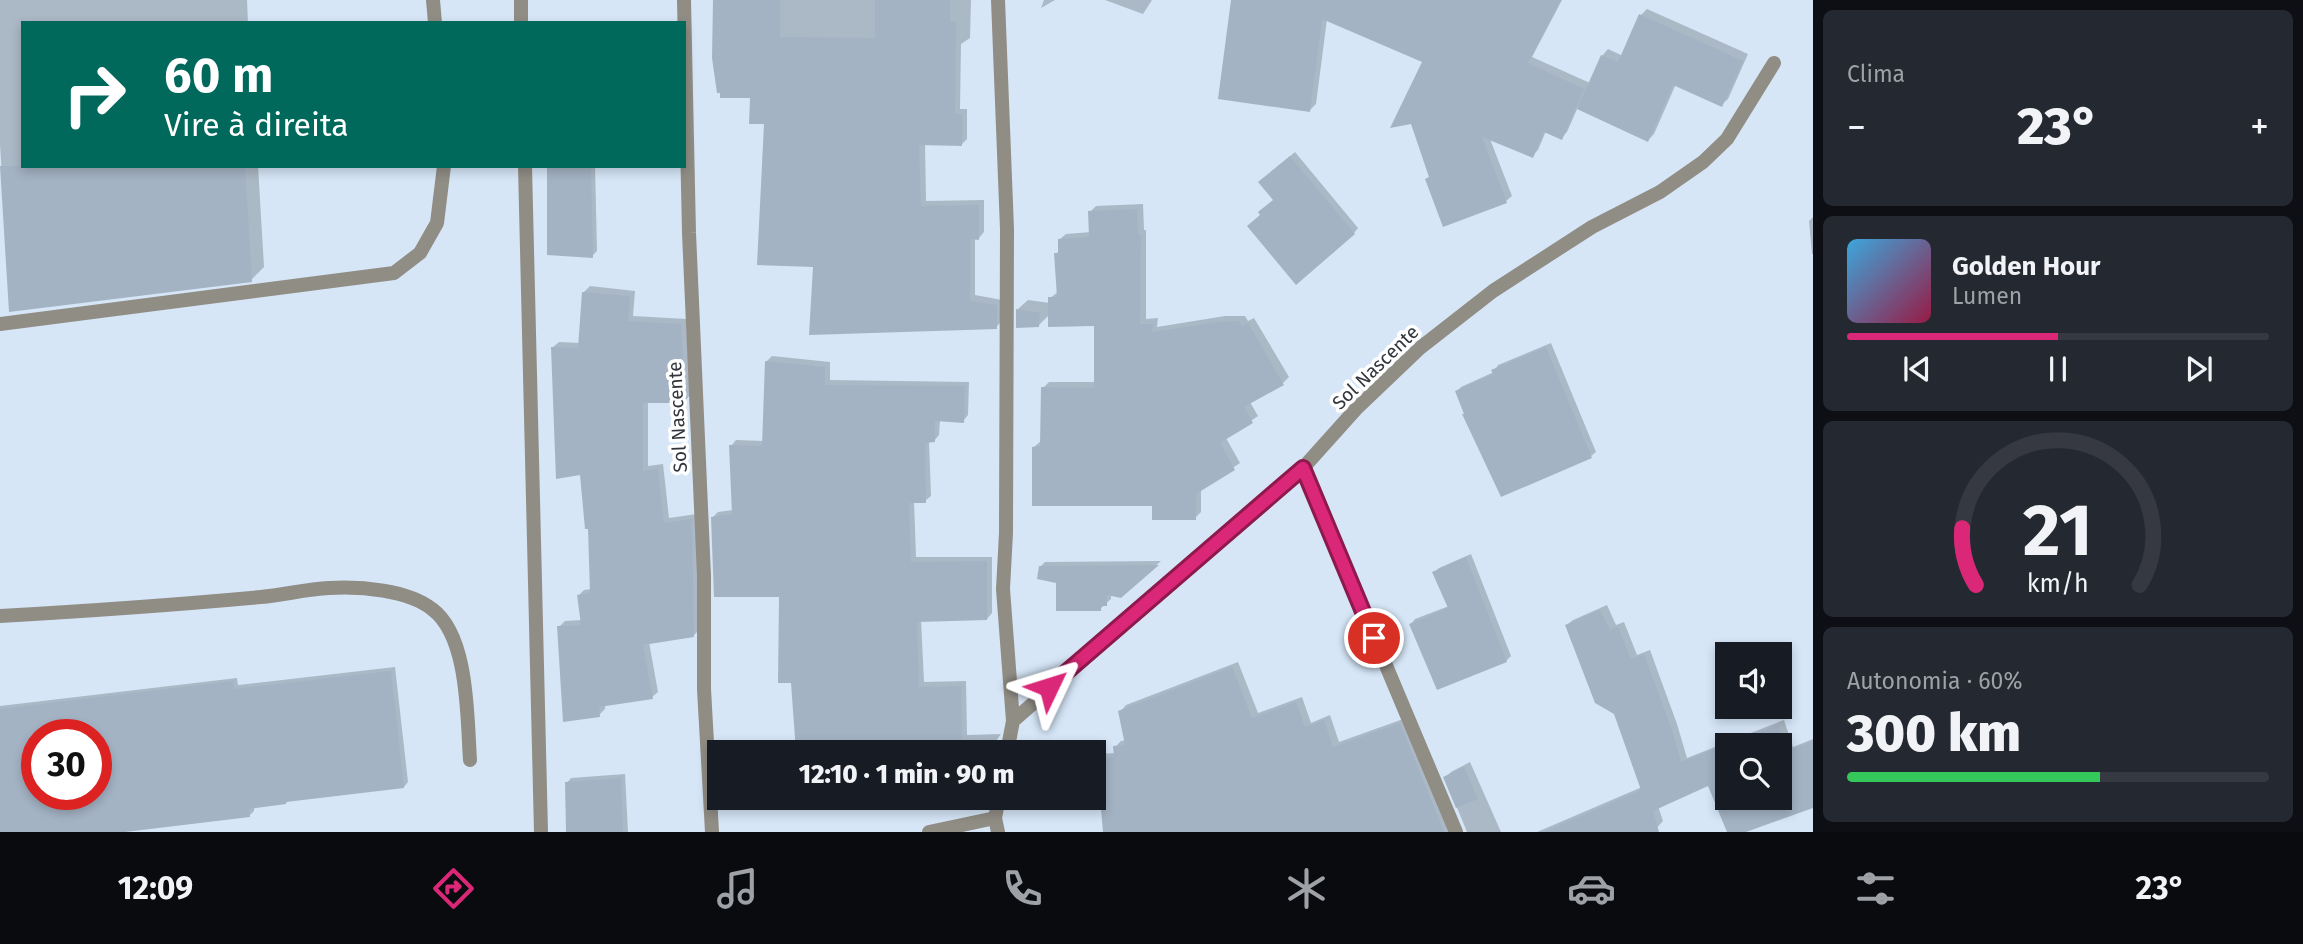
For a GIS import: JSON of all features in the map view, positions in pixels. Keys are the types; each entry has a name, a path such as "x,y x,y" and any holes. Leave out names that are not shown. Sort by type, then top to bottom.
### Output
{"street":[{"path":"433,0 435,21"},
{"path":"520,0 521,21"},
{"name":"Sol Nascente","path":"684,0 684,21"},
{"path":"998,0 1007,229 1006,533 1003,589 1013,721 1009,740"},
{"name":"Sol Nascente","path":"1013,721 1303,468 1356,409 1420,348 1493,291 1592,227 1660,192 1703,162 1727,139 1774,64"},
{"name":"Sol Nascente","path":"686,93 689,233 704,576 704,689 712,832"},
{"path":"0,324 394,273 420,253 437,223 444,168"},
{"path":"525,168 541,832"},
{"path":"1303,468 1456,832"},
{"path":"0,616 117,610 268,597 330,588 399,594 432,609 448,626 461,661 470,760"},
{"path":"929,832 997,825"}],"building":[{"path":"713,0 780,0 780,37 875,38 875,0 950,0 950,22 956,21 955,114 962,114 962,146 919,145 921,206 979,205 979,240 970,239 970,301 997,305 997,329 809,335 813,267 757,265 764,124 749,124 750,98 720,98 720,93 717,93 712,58"},
{"path":"1231,0 1561,0 1528,63 1584,89 1562,140 1544,132 1533,158 1482,137 1507,203 1443,227 1425,179 1429,177 1411,124 1390,128 1422,62 1322,19 1310,112 1218,99"},
{"path":"1639,14 1743,61 1722,107 1673,85 1648,142 1577,109 1601,55 1618,62"},
{"path":"1290,156 1355,234 1296,285 1247,226 1260,215 1258,212 1273,200 1258,182"},
{"path":"0,166 245,168 252,282 9,312"},
{"path":"547,168 591,168 593,258 547,255"},
{"path":"1137,209 1138,235 1141,235 1140,324 1153,324 1152,332 1218,322 1239,321 1242,326 1248,323 1284,385 1244,407 1253,423 1220,443 1235,470 1196,494 1196,520 1152,520 1152,506 1032,506 1032,447 1040,446 1041,387 1094,388 1094,326 1048,327 1048,297 1057,297 1054,253 1058,253 1058,239 1089,237 1088,211"},
{"path":"582,292 630,296 628,321 681,324 685,403 643,403 643,471 658,469 664,523 692,519 694,637 643,645 653,699 599,707 600,717 563,722 557,626 581,625 577,595 590,593 588,529 585,529 580,475 556,479 551,347 578,348"},
{"path":"1016,309 1040,313 1039,327 1016,328"},
{"path":"1546,347 1592,458 1501,497 1462,414 1455,391 1493,374 1491,370"},
{"path":"765,361 825,367 825,385 965,386 964,423 935,421 935,442 925,443 926,503 909,503 911,562 987,561 987,620 917,622 919,687 961,686 962,740 795,740 791,683 778,683 779,597 714,597 711,517 732,514 729,445 762,446"},
{"path":"1466,557 1507,662 1437,690 1409,624 1448,608 1432,572"},
{"path":"1159,565 1121,598 1107,595 1107,606 1101,606 1101,611 1056,611 1056,583 1037,579 1039,566"},
{"path":"1600,610 1610,630 1618,627 1631,659 1644,654 1681,762 1715,749 1715,803 1708,786 1653,811 1659,832 1544,832 1641,790 1614,714 1595,703 1565,625"},
{"path":"1232,667 1252,718 1296,702 1305,727 1324,720 1333,747 1400,723 1444,832 1103,832 1101,810 1106,810 1106,758 1114,757 1113,746 1125,745 1118,711"},
{"path":"391,671 404,788 286,802 249,809 250,817 125,832 0,832 0,709 233,681 234,689"},
{"path":"1778,725 1781,733 1757,733"},
{"path":"1813,741 1813,808 1746,832 1727,832 1718,810 1792,810 1792,749"},
{"path":"1464,767 1478,799 1456,808 1443,777"},
{"path":"621,778 623,832 566,832 565,782"}],"route":[{"path":"1049,687 1303,468 1374,638"}]}
